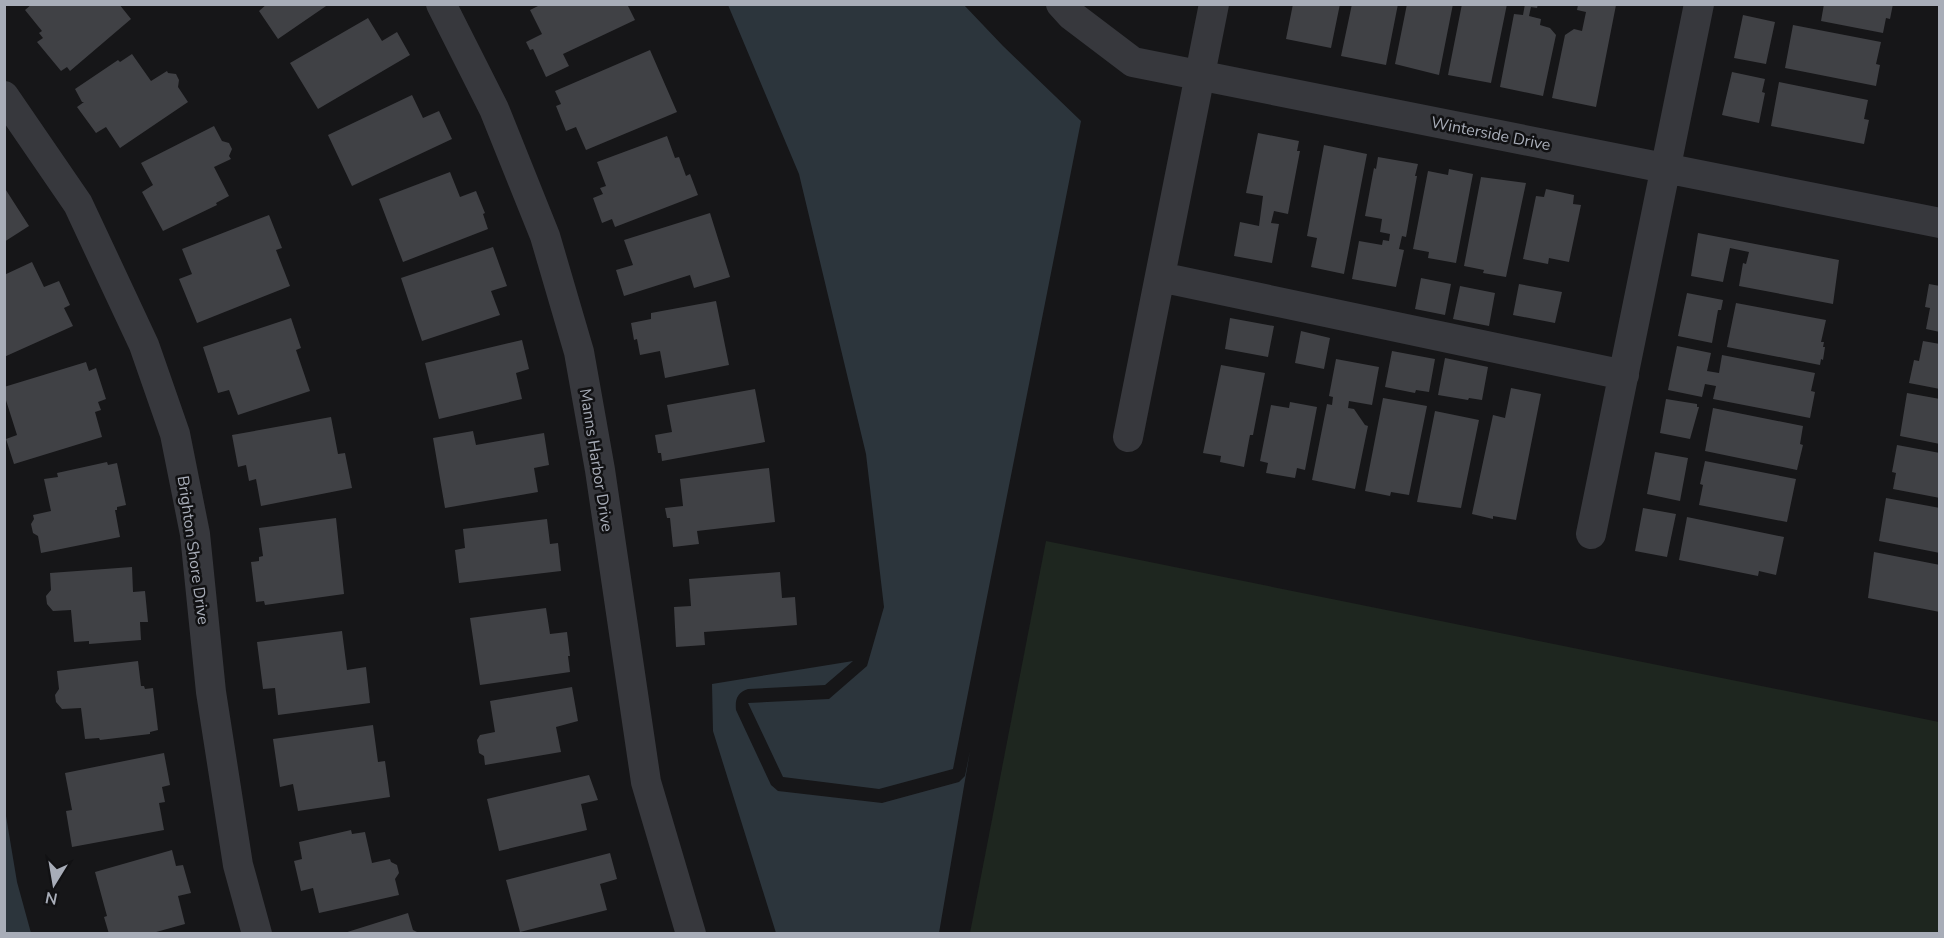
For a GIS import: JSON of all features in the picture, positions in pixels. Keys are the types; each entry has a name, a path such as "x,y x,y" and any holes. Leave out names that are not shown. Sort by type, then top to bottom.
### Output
{"street":[{"name":"Manns Harbor Drive","path":"441,4 494,109 545,236 579,352 600,470 646,782 691,933"},
{"name":"Winterside Drive","path":"1061,4 1071,15 1133,62 1940,223"},
{"path":"1128,437 1214,4"},
{"path":"1591,534 1699,4"},
{"name":"Brighton Shore Drive","path":"4,96 78,204 144,345 176,434 195,534 212,692 238,865 257,933"},
{"path":"1160,277 1624,375"}],"shaded area":[{"path":"728,5 964,5 1081,121 953,769 879,789 783,777 748,703 829,699 867,666 884,607 866,454 799,174"},
{"path":"1046,541 1939,722 1939,933 970,933"},
{"path":"853,661 825,685 748,689 741,692 738,697 736,710 771,785 778,791 882,803 959,782 965,776 970,751 939,933 776,933 713,731 712,684"},
{"path":"5,810 17,882 31,933 5,933"}],"building":[{"path":"32,4 119,4 131,19 70,71 67,67 61,71 37,42 43,38 39,33 42,31 25,10"},
{"path":"267,4 329,4 278,39 259,11"},
{"path":"542,4 627,4 635,20 563,54 569,66 546,77 533,49 530,50 526,42 542,34 530,10"},
{"path":"1293,4 1340,4 1331,48 1286,39"},
{"path":"1352,4 1398,4 1386,65 1341,56"},
{"path":"1407,4 1453,4 1439,75 1395,64"},
{"path":"1462,4 1507,4 1491,83 1448,75"},
{"path":"1525,4 1538,4 1537,8 1531,7 1529,16 1541,19 1540,25 1550,28 1556,35 1543,96 1500,87 1514,14 1523,15"},
{"path":"1824,4 1893,4 1890,19 1886,18 1883,33 1821,21"},
{"path":"1578,5 1616,5 1596,107 1552,98 1565,35 1574,29 1582,31 1586,12 1577,10"},
{"path":"1743,15 1775,22 1766,64 1734,58"},
{"path":"368,18 382,41 397,32 410,55 318,109 290,63"},
{"path":"1793,25 1881,42 1876,64 1880,65 1876,86 1785,68"},
{"path":"650,50 677,112 586,150 576,127 566,131 556,106 561,104 555,91"},
{"path":"132,54 151,81 167,71 176,74 179,80 178,87 188,102 120,148 106,127 96,133 77,107 84,102 75,89 118,60 120,62"},
{"path":"1732,72 1765,79 1762,92 1765,93 1759,123 1722,115"},
{"path":"1779,82 1868,100 1864,119 1869,120 1864,144 1771,126"},
{"path":"412,95 423,118 439,111 452,139 352,186 328,135"},
{"path":"214,126 222,141 229,143 232,149 229,156 231,159 214,167 229,196 216,203 217,205 163,231 142,192 153,185 141,163"},
{"path":"1258,133 1299,141 1297,151 1300,151 1288,214 1274,211 1271,223 1279,224 1272,263 1234,256 1240,222 1259,226 1263,196 1246,193"},
{"path":"667,136 675,158 679,157 686,176 690,174 698,195 615,227 612,219 602,223 593,198 603,194 600,188 606,186 597,162"},
{"path":"1324,145 1367,154 1344,274 1311,267 1317,238 1307,236"},
{"path":"1378,157 1418,164 1406,237 1402,236 1399,249 1404,250 1396,287 1352,279 1359,241 1382,245 1383,240 1389,241 1390,234 1380,232 1382,219 1365,216"},
{"path":"1449,169 1473,174 1456,263 1428,258 1429,252 1413,249 1428,171 1448,175"},
{"path":"450,172 460,197 476,191 485,213 483,214 488,229 403,262 379,199"},
{"path":"1481,177 1526,183 1506,277 1483,273 1484,270 1464,266"},
{"path":"4,187 29,226 4,242"},
{"path":"1546,189 1574,195 1573,204 1581,205 1569,262 1549,258 1548,264 1523,259 1536,196 1544,197"},
{"path":"710,213 730,277 694,288 690,275 624,296 616,270 633,265 624,240"},
{"path":"269,215 282,248 276,250 290,286 197,323 179,279 192,274 182,249"},
{"path":"1698,233 1839,260 1833,304 1739,286 1743,263 1746,264 1749,252 1730,248 1723,282 1691,276"},
{"path":"493,247 507,286 491,291 500,315 422,341 401,278"},
{"path":"32,262 44,287 59,281 70,305 64,308 73,326 4,357 4,275"},
{"path":"1421,278 1451,284 1445,315 1415,309"},
{"path":"1519,284 1562,292 1555,323 1513,315"},
{"path":"1929,284 1940,286 1940,332 1926,329 1930,308 1925,307"},
{"path":"1460,286 1495,293 1489,326 1453,319"},
{"path":"1687,293 1723,300 1721,310 1718,310 1712,343 1678,336"},
{"path":"716,301 729,365 665,378 660,351 640,355 631,323 651,319 651,313"},
{"path":"1736,303 1826,320 1821,342 1824,342 1823,347 1825,347 1820,365 1727,347"},
{"path":"291,318 301,348 296,350 310,391 238,415 229,390 218,393 203,347"},
{"path":"1230,318 1274,326 1268,357 1225,349"},
{"path":"1301,331 1330,338 1324,369 1295,363"},
{"path":"522,340 529,369 516,373 522,399 439,419 425,363"},
{"path":"1923,341 1940,344 1940,389 1909,383 1914,360 1919,361"},
{"path":"1677,346 1711,353 1707,371 1719,373 1722,355 1815,373 1811,391 1815,392 1810,418 1713,399 1716,386 1705,384 1702,397 1668,390"},
{"path":"1392,351 1435,359 1429,392 1416,390 1415,393 1385,387"},
{"path":"1445,358 1488,367 1482,400 1438,395"},
{"path":"1336,359 1379,367 1372,405 1349,401 1348,408 1354,409 1368,426 1355,489 1312,480 1327,404 1332,405 1333,397 1329,396"},
{"path":"86,362 89,371 96,368 106,399 98,402 101,410 95,412 102,437 14,464 6,439 17,435 4,394 4,387"},
{"path":"1221,365 1265,373 1253,435 1250,435 1244,467 1220,462 1221,456 1203,453"},
{"path":"1511,388 1541,394 1516,520 1493,516 1493,519 1472,514 1493,415 1505,418"},
{"path":"755,389 765,442 662,461 655,435 672,432 667,405"},
{"path":"1907,393 1940,399 1940,444 1900,436"},
{"path":"1383,398 1427,406 1409,495 1391,492 1390,496 1365,491"},
{"path":"1666,399 1697,404 1699,407 1690,439 1660,433"},
{"path":"1290,402 1317,407 1305,470 1297,468 1295,478 1266,473 1268,463 1260,461 1271,405 1289,408"},
{"path":"1713,408 1803,426 1800,444 1803,445 1797,470 1705,451"},
{"path":"1435,411 1479,420 1461,508 1417,502"},
{"path":"331,417 338,454 345,453 352,488 261,506 256,479 249,481 246,465 238,467 232,435"},
{"path":"473,431 476,445 544,433 549,465 534,468 538,492 445,508 433,438"},
{"path":"1897,445 1940,453 1940,498 1893,489 1896,473 1892,472"},
{"path":"1655,452 1688,458 1680,501 1647,494"},
{"path":"1705,461 1796,479 1787,522 1699,505 1703,485 1700,484"},
{"path":"107,462 108,465 117,463 126,505 117,507 115,510 120,537 41,553 38,536 33,533 31,524 34,519 33,515 51,511 44,479 58,477 57,473"},
{"path":"769,468 775,522 697,531 699,544 673,547 670,518 667,518 665,508 683,506 680,479"},
{"path":"1886,498 1940,508 1940,553 1879,541"},
{"path":"1643,508 1676,514 1667,557 1635,551"},
{"path":"1687,517 1784,537 1776,575 1759,571 1758,576 1679,560"},
{"path":"336,518 344,594 265,605 264,601 256,602 251,562 259,561 259,557 263,556 259,528"},
{"path":"547,519 550,544 558,543 561,571 459,583 455,550 465,548 463,529"},
{"path":"1874,552 1940,565 1940,612 1868,598"},
{"path":"132,567 133,592 145,591 148,622 140,622 141,640 89,644 89,641 74,642 71,610 53,611 47,604 46,596 51,590 50,573"},
{"path":"780,572 782,598 795,597 797,625 704,632 705,645 676,647 674,607 691,606 689,579"},
{"path":"546,608 550,634 567,632 570,672 480,685 470,618"},
{"path":"342,631 347,670 366,667 370,703 278,715 275,688 263,689 257,642"},
{"path":"138,661 141,686 145,689 153,688 158,730 150,734 100,740 99,738 85,739 81,708 62,709 56,702 55,695 59,689 57,671"},
{"path":"572,687 578,721 556,727 561,752 485,765 484,756 479,753 477,740 480,735 495,732 490,701"},
{"path":"373,725 378,762 385,761 390,797 298,811 293,784 280,787 273,739"},
{"path":"164,753 170,785 162,787 165,802 159,803 164,830 72,847 66,811 72,810 65,773"},
{"path":"589,775 598,800 581,804 587,830 499,851 487,799"},
{"path":"351,830 352,834 365,832 372,863 390,859 397,865 399,873 395,879 399,895 319,913 313,888 301,891 294,861 302,859 299,842"},
{"path":"172,850 176,866 183,865 191,893 178,896 185,924 149,934 109,934 104,917 107,916 95,872"},
{"path":"610,853 617,879 600,884 607,910 520,932 506,880"},
{"path":"408,913 413,930 421,934 341,934"}]}
